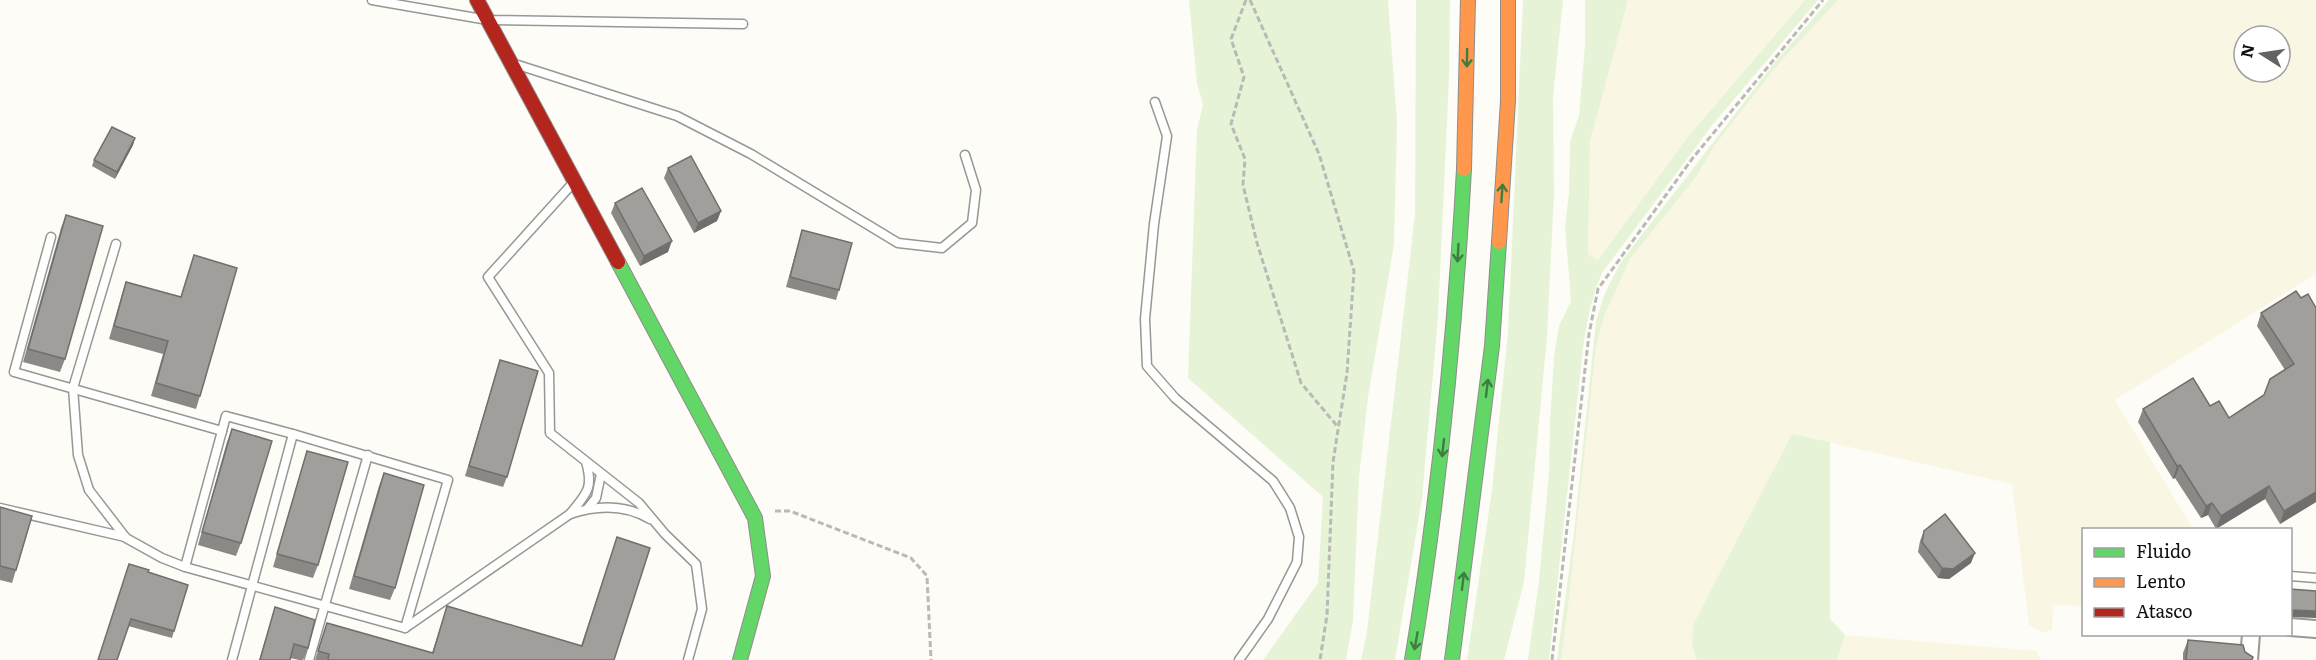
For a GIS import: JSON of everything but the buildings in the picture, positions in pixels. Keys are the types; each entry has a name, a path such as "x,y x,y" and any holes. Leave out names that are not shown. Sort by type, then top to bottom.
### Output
{"main road":[{"path":"477,0 755,518 763,576 740,660"},
{"path":"1412,660 1439,480 1453,350 1467,90 1468,0"},
{"path":"1452,660 1492,346 1508,101 1508,0"}],"street":[{"path":"2292,627 2316,629"},
{"path":"2249,660 2251,636"}],"lane":[{"path":"372,0 488,20 743,24"},
{"path":"512,63 677,117 751,154 898,243 942,248 972,223 976,190 965,155"},
{"path":"1155,102 1167,136 1154,224 1145,319 1147,366 1175,398 1273,481 1290,508 1299,537 1297,562 1268,619 1239,660"},
{"path":"575,180 488,277 549,373 550,433 639,503 696,564 702,609 688,660"},
{"path":"51,237 14,372 222,431"},
{"path":"116,244 73,388 78,455 89,490 126,537"},
{"path":"185,567 226,416 293,434 448,480 405,628"},
{"path":"232,660 293,434"},
{"path":"309,660 368,456"},
{"path":"0,508 126,537 162,558 185,567 405,628 570,514 589,491 591,477 586,461"},
{"path":"588,508 596,498 601,474"},
{"path":"570,514 588,508 605,507 642,514 655,522"},
{"path":"2292,576 2316,578"}],"path":[{"path":"1248,0 1319,154 1354,271 1347,373 1333,462 1327,615 1320,660"},
{"path":"1248,0 1231,39 1244,77 1230,124 1245,159 1243,184 1257,243 1301,383 1338,427"},
{"path":"1552,660 1589,334 1598,289 1692,159 1823,0"},
{"path":"752,512 790,511 910,558 927,576 931,660"}],"shaded area":[{"path":"1628,0 1805,0 1687,138 1598,260 1588,254 1590,142"},
{"path":"1838,0 2316,0 2316,274 2115,400 2192,528 2082,528 2082,606 2053,605 2052,630 2043,633 2029,625 2012,484 1792,434 1692,645 1697,660 1561,660 1596,346 1605,314 1630,259 1696,177 1715,145 1775,68"},
{"path":"1845,635 2037,651 2041,660 1837,660"}],"green space":[{"path":"1189,0 1388,0 1397,122 1394,244 1368,397 1359,477 1353,621 1346,660 1263,660 1318,583 1323,497 1188,378 1197,129 1203,105 1197,83"},
{"path":"1416,0 1450,0 1449,78 1438,317 1422,498 1395,660 1361,660 1367,632 1415,214"},
{"path":"1523,0 1563,0 1553,97 1554,194 1547,336 1524,582 1504,660 1467,660 1492,490 1508,332"},
{"path":"1585,0 1628,0 1590,142 1588,254 1598,260 1687,138 1805,0 1818,0 1713,124 1602,273 1598,282 1583,348 1549,660 1528,660 1539,581 1549,474 1554,357 1559,326 1571,301 1565,228 1569,192 1570,142 1579,116 1585,46"},
{"path":"1829,0 1838,0 1775,68 1715,145 1696,177 1630,259 1605,314 1596,346 1567,616 1561,660 1557,660 1574,533 1596,321 1605,293 1621,262 1775,62"},
{"path":"1792,434 1830,442 1830,619 1845,635 1837,660 1697,660 1692,645 1694,623"}],"traffic: fast":[{"path":"1412,660 1445,415 1464,169"},
{"path":"1452,660 1492,346 1499,242"},
{"path":"618,262 755,518 763,576 740,660"}],"traffic: slow":[{"path":"1464,169 1468,0"},
{"path":"1499,242 1508,101 1508,0"}],"traffic: jam":[{"path":"477,0 618,262"}]}
